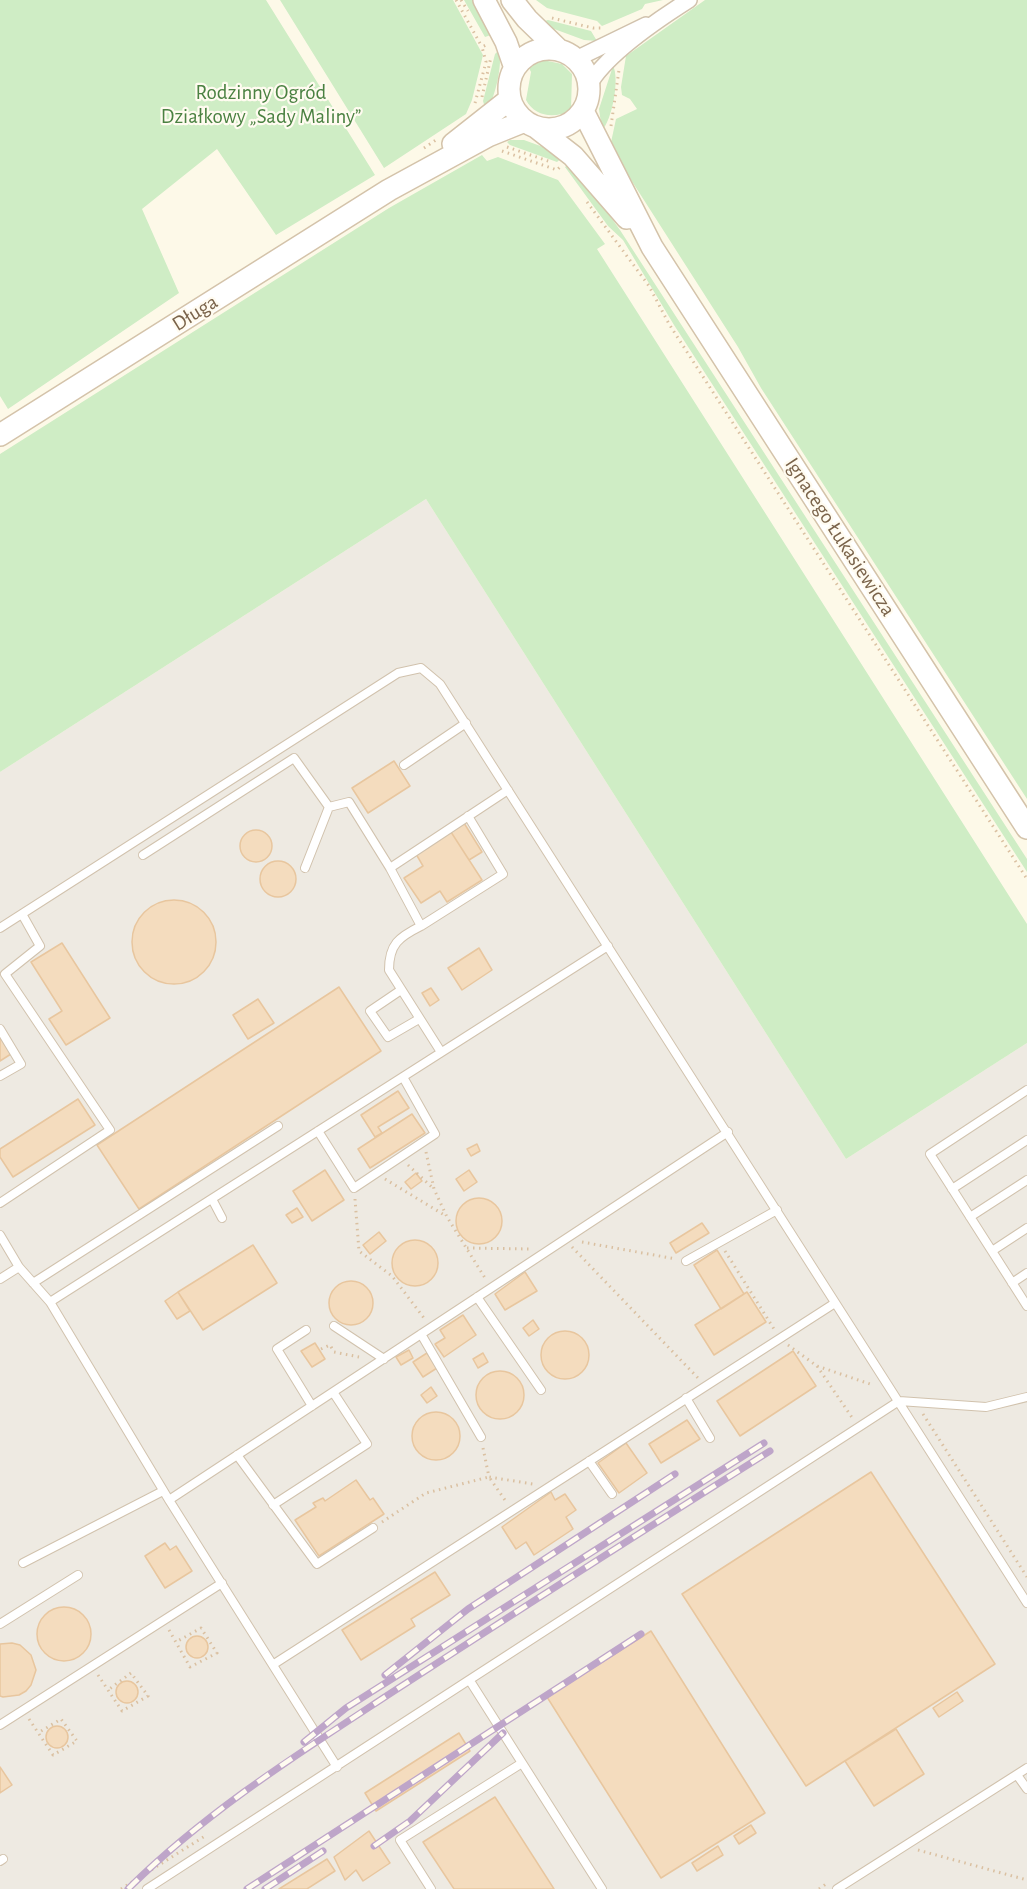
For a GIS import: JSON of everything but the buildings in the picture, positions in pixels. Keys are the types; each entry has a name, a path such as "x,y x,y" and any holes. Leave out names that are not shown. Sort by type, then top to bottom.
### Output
{"main road":[{"path":"484,0 506,42 515,68"},
{"path":"512,0 533,25 582,66 589,85 583,111 573,121 561,127 547,129 530,124 514,109 510,99 511,78 515,68 531,54 545,49 567,55"},
{"name":"Długa","path":"1,433 492,125 510,99"},
{"name":"Ignacego Łukasiewicza","path":"583,111 652,247 1027,828"},
{"name":"Długa","path":"492,125 530,124"},
{"name":"Ignacego Łukasiewicza","path":"530,124 573,156 652,247"}],"street":[{"path":"589,85 597,72 660,19 689,0"},
{"path":"567,55 660,19"}],"lane":[{"path":"0,928 398,673 421,668 440,684 1027,1603"},
{"path":"404,765 465,723"},
{"path":"143,855 294,758 329,807"},
{"path":"390,868 508,790"},
{"path":"329,807 349,802 390,868 421,926"},
{"path":"305,868 329,807"},
{"path":"441,1052 389,970 388,954 396,942 503,874 468,816"},
{"path":"0,1203 110,1130 5,974 40,945 22,914"},
{"path":"50,1302 608,945"},
{"path":"401,990 370,1011 388,1037 419,1019"},
{"path":"0,1029 21,1064 0,1076"},
{"path":"318,1131 354,1188 435,1134 403,1077"},
{"path":"1027,1090 930,1154 1027,1306"},
{"path":"33,1283 278,1126"},
{"path":"169,1500 728,1132"},
{"path":"952,1189 1027,1140"},
{"path":"970,1217 1027,1180"},
{"path":"212,1199 222,1218"},
{"path":"686,1261 777,1210"},
{"path":"992,1251 1027,1228"},
{"path":"0,1235 19,1267 50,1302 163,1491 338,1767"},
{"path":"0,1279 19,1267"},
{"path":"1012,1283 1027,1274"},
{"path":"477,1297 541,1390"},
{"path":"274,1664 835,1303"},
{"path":"334,1326 381,1360"},
{"path":"306,1330 277,1349 312,1406"},
{"path":"421,1334 481,1437"},
{"path":"273,1505 368,1444 333,1392"},
{"path":"147,1889 899,1401 986,1407 1027,1397"},
{"path":"686,1398 710,1438"},
{"path":"237,1455 317,1564 373,1528"},
{"path":"589,1461 612,1494"},
{"path":"23,1563 163,1491"},
{"path":"0,1624 78,1575"},
{"path":"0,1725 222,1583"},
{"path":"470,1680 602,1889"},
{"path":"431,1889 400,1840 522,1763"},
{"path":"837,1889 1027,1768"},
{"path":"1017,1774 1027,1789"}],"path":[{"path":"456,0 482,47"},
{"path":"461,0 491,54 480,103 492,125 508,148 553,163 565,171"},
{"path":"533,25 546,17 593,28 612,27"},
{"path":"583,196 649,286 676,334 1027,879"},
{"path":"423,1142 434,1189 447,1217 491,1287"},
{"path":"400,1157 434,1189"},
{"path":"376,1174 447,1217"},
{"path":"354,1188 359,1251 392,1276 430,1327"},
{"path":"565,1239 686,1261"},
{"path":"565,1239 705,1386"},
{"path":"720,1242 779,1338 817,1366 894,1392"},
{"path":"466,1248 550,1249"},
{"path":"321,1349 330,1345 334,1352 381,1360"},
{"path":"915,1402 1027,1577"},
{"path":"481,1437 489,1477 512,1511"},
{"path":"373,1528 426,1493 489,1477 550,1486"},
{"path":"164,1620 176,1642 190,1667 217,1653 201,1628 176,1642"},
{"path":"93,1666 108,1690 122,1711 148,1696 131,1673 108,1690"},
{"path":"23,1710 38,1733 53,1755 77,1741 61,1719 38,1733"},
{"path":"902,1846 1027,1880"}],"shaded area":[{"path":"426,499 846,1159 1027,1043 1027,1889 0,1889 0,772"}],"green space":[{"name":"Rodzinny Ogród Działkowy „Sady Maliny”","path":"0,0 266,0 375,175 276,235 217,149 142,209 179,293 8,409 0,396"},
{"path":"280,0 453,0 483,55 472,100 466,114 384,168"},
{"path":"464,0 472,0 491,35 485,37"},
{"path":"536,0 663,0 645,4 642,9 602,26 597,21 547,8"},
{"path":"705,0 1027,0 1027,799 761,388 738,347 610,147 616,119 637,109 630,99 622,95 621,87 626,56"},
{"path":"548,20 591,31 597,41 584,40 538,23"},
{"path":"499,50 500,63 497,81 486,111 483,101 495,54"},
{"path":"543,60 562,64 572,74 571,110 565,113 546,115 540,113 526,100 531,72 528,66"},
{"path":"613,66 616,80 614,99 609,118 602,130 599,109"},
{"path":"524,140 565,155 557,162 510,145 507,142"},
{"path":"482,155 487,161 498,157 558,180 605,244 597,249 1027,924 1027,1043 846,1159 426,499 0,772 0,454 389,208"},
{"path":"571,162 620,230 1027,859 1027,872 674,325 623,240 608,226 565,167"}],"railway":[{"path":"304,1742 346,1708 764,1443"},
{"path":"128,1889 190,1833 256,1783 488,1630 770,1451"},
{"path":"385,1675 468,1609 675,1474"},
{"path":"247,1889 641,1634"},
{"path":"374,1846 410,1821 503,1733"},
{"path":"265,1889 323,1851"}]}
